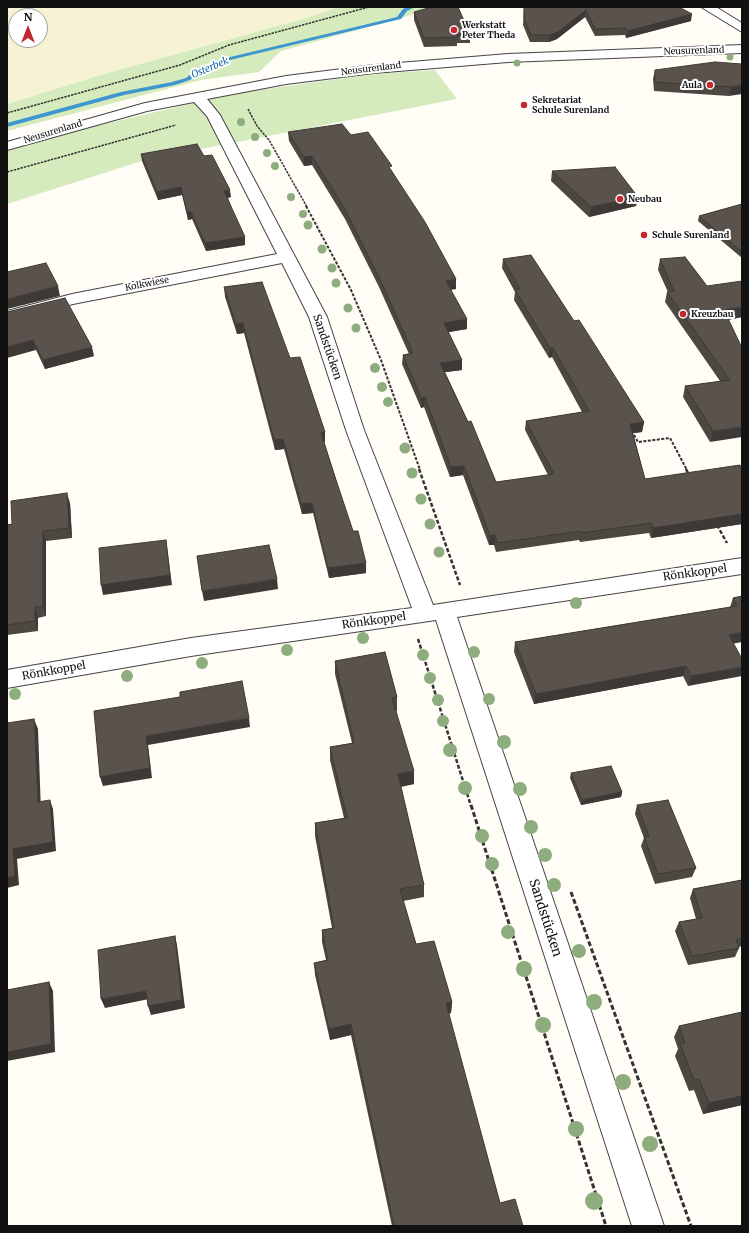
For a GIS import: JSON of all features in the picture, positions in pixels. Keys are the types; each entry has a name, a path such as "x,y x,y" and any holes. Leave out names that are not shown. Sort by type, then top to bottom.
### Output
{"street":[{"path":"707,7 742,28"},
{"name":"Neusurenland","path":"7,146 90,121 197,96 286,80 423,63 508,58 742,49"},
{"name":"Sandstücken","path":"197,96 213,115 288,256 318,317 355,430 427,613 648,1226"},
{"name":"Kolkwiese","path":"7,316 72,299 288,256"},
{"name":"Rönkkoppel","path":"7,679 190,646 427,613 741,566"}],"path":[{"path":"7,113 180,65 228,45 369,7"},
{"path":"634,435 638,442 670,438 692,479"},
{"path":"714,519 741,566"},
{"path":"427,613 606,1226"}],"shaded area":[{"path":"7,7 339,7 303,19 104,74 7,104"}],"green space":[{"path":"339,7 441,7 281,51 259,72 201,80 7,131 7,104 104,74 303,19"},
{"path":"435,70 457,99 145,160 7,204 7,151 70,132 236,93 375,74"}],"building":[{"path":"432,7 458,7 470,34 457,35 457,37 424,38 414,12"},
{"path":"524,7 679,7 692,14 628,31 626,28 595,29 586,10 558,32 550,35 531,35 524,18"},
{"path":"715,62 742,64 742,85 731,87 655,82 655,70"},
{"path":"342,124 351,135 368,132 392,166 389,167 425,222 456,279 446,281 467,319 444,323 462,360 440,363 468,422 471,421 496,482 554,474 526,421 589,411 553,348 550,348 515,290 520,289 503,259 531,255 574,321 579,320 644,422 630,424 645,479 740,465 742,469 742,514 653,528 651,523 497,543 495,535 490,536 464,466 451,467 425,397 421,398 403,355 413,353 379,277 345,209 312,156 304,157 288,132"},
{"path":"197,144 204,156 212,155 230,190 224,191 245,237 205,243 191,212 187,212 181,187 157,192 141,154"},
{"path":"615,167 638,197 591,207 552,171"},
{"path":"742,204 742,252 699,216"},
{"path":"685,257 707,286 742,281 742,307 724,310 742,348 742,427 713,431 685,386 730,380 667,292 674,291 660,259"},
{"path":"46,263 58,286 7,299 7,272"},
{"path":"262,282 290,358 300,357 325,432 321,433 336,480 353,531 358,531 366,563 328,568 312,503 301,504 283,439 274,440 243,323 236,324 224,287"},
{"path":"65,298 92,347 43,360 33,340 7,347 7,312"},
{"path":"67,493 69,528 43,531 43,606 35,607 35,621 7,625 7,525 12,524 11,501"},
{"path":"166,540 170,575 101,585 99,548"},
{"path":"269,545 277,579 202,591 197,556"},
{"path":"742,596 742,632 729,635 742,659 742,667 691,676 686,666 536,694 515,642 737,606 733,598"},
{"path":"385,652 397,697 392,698 414,771 398,774 424,885 400,889 416,944 434,941 452,1002 446,1003 500,1203 515,1199 523,1226 394,1226 351,1024 329,1029 314,963 328,960 322,930 334,928 315,823 347,818 330,747 354,743 335,661"},
{"path":"242,681 249,718 146,736 150,768 100,777 94,711 180,697 180,692"},
{"path":"34,719 38,802 50,800 53,842 13,849 15,876 7,878 7,723"},
{"path":"611,766 622,792 582,800 571,773"},
{"path":"668,800 696,868 658,874 644,837 649,836 637,805"},
{"path":"742,880 742,938 736,940 739,948 692,956 679,922 702,918 693,889"},
{"path":"175,936 182,1000 148,1006 146,991 101,999 98,950"},
{"path":"49,982 51,1044 7,1052 7,990"},
{"path":"742,1012 742,1096 709,1103 699,1079 694,1080 680,1044 685,1043 679,1026"}],"waterway":[{"name":"Osterbek","path":"7,125 123,93 173,84 188,79 200,69 224,60 399,18 405,10 412,7"}],"place":[{"name":"Werkstatt Peter Theda","path":"454,30"},
{"name":"Aula","path":"710,85"},
{"name":"Sekretariat Schule Surenland","path":"524,105"},
{"name":"Neubau","path":"620,199"},
{"name":"Schule Surenland","path":"644,235"},
{"name":"Kreuzbau","path":"683,314"}]}
